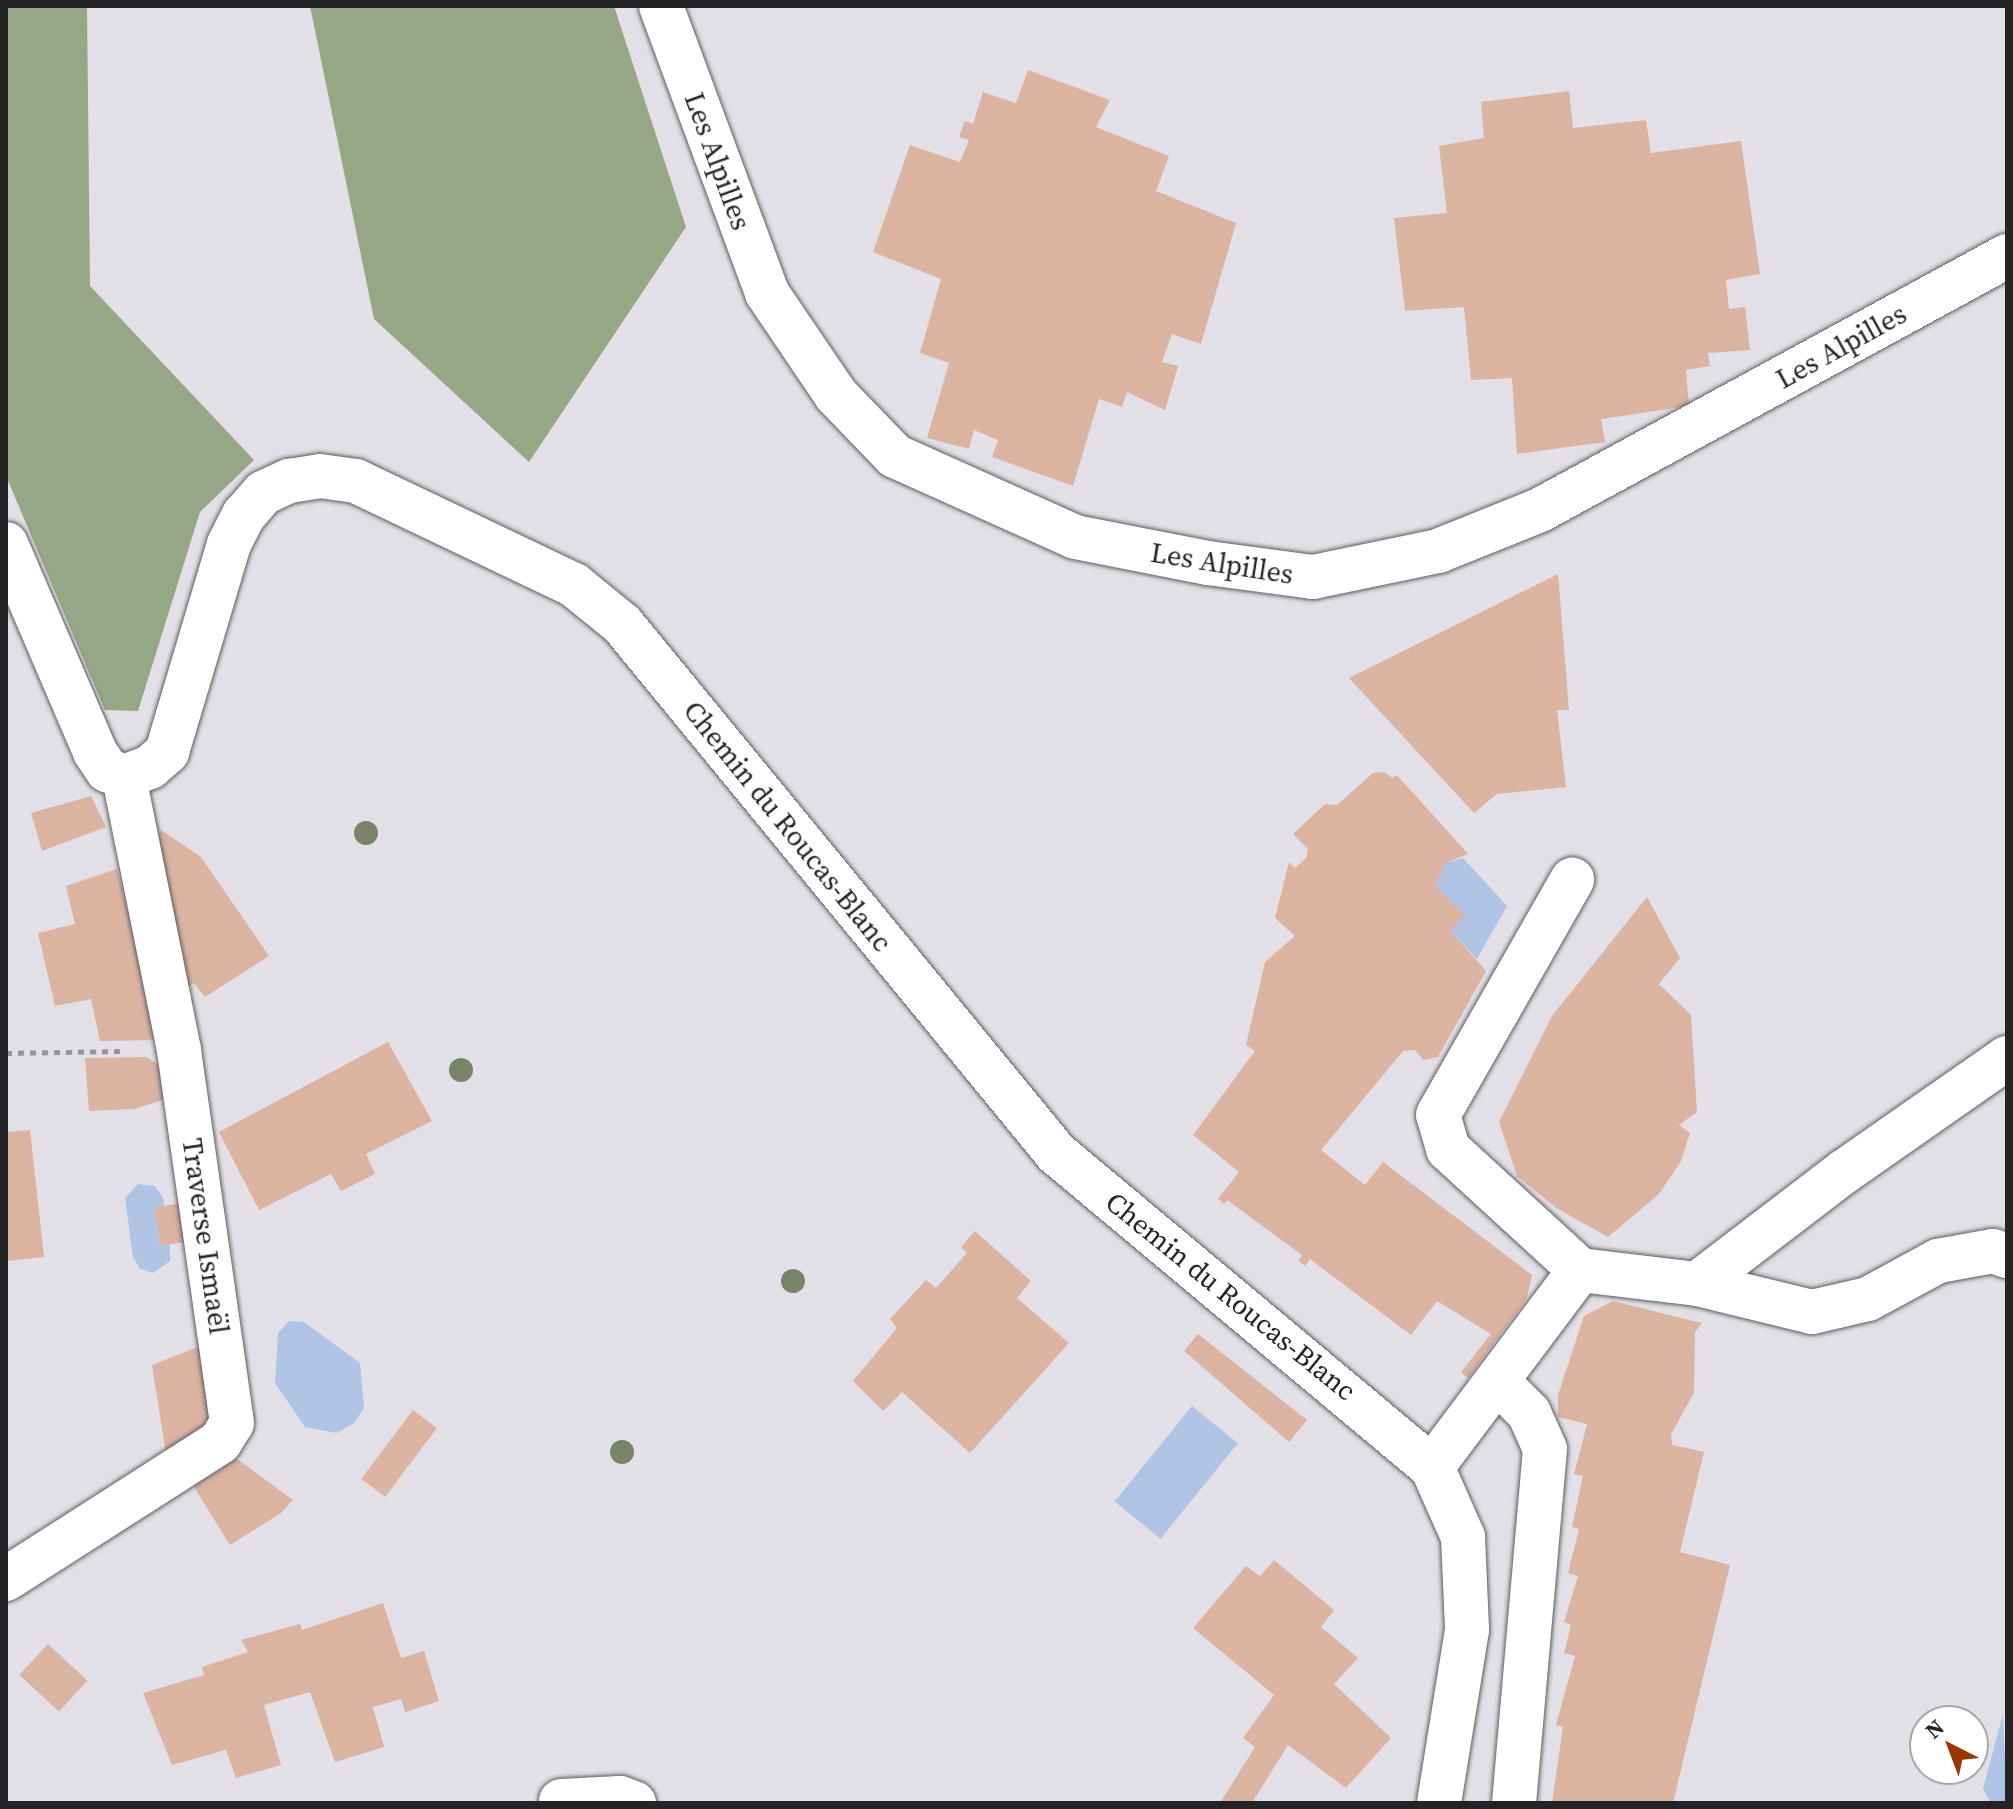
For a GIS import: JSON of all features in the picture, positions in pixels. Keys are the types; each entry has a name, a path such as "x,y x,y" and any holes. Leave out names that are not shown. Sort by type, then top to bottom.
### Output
{"street":[{"name":"Les Alpilles","path":"661,6 767,293 836,395 895,456 1075,537 1208,563 1313,577 1438,551 1540,510 2007,256"},
{"name":"Chemin du Roucas-Blanc","path":"124,777 150,767 167,752 229,544 244,515 263,493 289,481 320,476 356,481 574,585 622,624 1056,1153 1432,1467 1463,1537 1467,1630 1439,1803"},
{"path":"6,544 95,752 107,770 124,777"},
{"name":"Traverse Ismaël","path":"6,1579 220,1442 232,1423 179,1050 124,777"},
{"path":"1572,880 1438,1115 1448,1149 1580,1270 1697,1284 1812,1312 1868,1299 1938,1261 1993,1251 2007,1256"},
{"path":"1697,1284 1845,1171 2007,1058"},
{"path":"1432,1467 1499,1383 1580,1270"},
{"path":"1499,1383 1529,1413 1545,1449 1514,1803"},
{"path":"561,1801 620,1798 634,1803"}],"path":[{"path":"6,1053 179,1050"}],"green space":[{"path":"6,6 87,6 90,286 254,460 200,512 138,711 105,710 6,476"},
{"path":"310,6 614,6 686,227 529,462 374,319"}],"water":[{"path":"1463,858 1507,906 1477,959 1450,930 1464,916 1435,884 1446,863"},
{"path":"138,1184 155,1186 163,1198 164,1206 155,1208 160,1245 170,1244 170,1261 153,1273 140,1269 133,1257 125,1198"},
{"path":"289,1321 304,1322 360,1363 364,1408 354,1423 337,1433 305,1427 275,1383 278,1333"},
{"path":"1192,1406 1238,1443 1160,1539 1115,1502"},
{"path":"2003,1714 2007,1803 1991,1803 1983,1789 1984,1785 1989,1785 1989,1766"}],"building":[{"path":"1028,70 1110,100 1096,127 1169,156 1156,191 1236,223 1201,344 1172,334 1162,362 1178,366 1165,410 1127,392 1122,407 1099,399 1073,486 992,457 998,440 974,430 969,449 927,438 949,363 920,353 941,279 873,252 910,145 960,162 969,140 959,137 965,121 973,124 983,92 1016,103"},
{"path":"1569,91 1573,128 1646,120 1651,153 1741,141 1760,274 1726,280 1729,309 1745,307 1750,350 1708,353 1710,366 1686,370 1689,406 1601,419 1605,442 1517,454 1512,378 1471,380 1464,307 1405,311 1394,218 1447,213 1439,146 1484,138 1481,102"},
{"path":"1558,574 1569,710 1557,710 1566,787 1497,794 1474,813 1349,678"},
{"path":"1384,772 1392,778 1397,775 1468,854 1446,863 1435,884 1465,916 1450,930 1486,971 1438,1057 1423,1060 1415,1050 1403,1051 1321,1150 1365,1185 1383,1162 1532,1275 1527,1298 1468,1378 1461,1372 1491,1334 1437,1301 1411,1335 1310,1259 1305,1266 1299,1261 1302,1255 1227,1200 1224,1204 1218,1199 1239,1172 1193,1135 1255,1051 1246,1045 1265,962 1295,936 1275,918 1289,862 1295,868 1306,858 1308,849 1293,834 1325,804 1337,805 1373,773"},
{"path":"91,796 106,827 42,851 31,813"},
{"path":"161,830 201,857 269,956 205,997 194,983 175,994 155,845"},
{"path":"117,869 161,1038 158,1040 100,1041 91,999 55,1006 38,933 75,924 66,886"},
{"path":"1647,897 1680,958 1659,984 1691,1015 1697,1112 1679,1125 1690,1133 1681,1161 1659,1194 1608,1237 1558,1209 1517,1176 1499,1122 1552,1016"},
{"path":"388,1042 432,1121 366,1154 375,1174 341,1191 331,1174 259,1210 219,1132"},
{"path":"147,1057 167,1071 171,1097 135,1109 89,1111 85,1058"},
{"path":"30,1130 44,1257 6,1261 6,1132"},
{"path":"188,1202 194,1241 161,1246 154,1207"},
{"path":"975,1231 1031,1281 1017,1298 1069,1343 970,1453 902,1392 883,1411 853,1381 897,1328 890,1319 926,1280 936,1288 967,1253 961,1247"},
{"path":"1613,1301 1702,1323 1695,1332 1694,1393 1671,1434 1672,1445 1704,1452 1680,1552 1730,1565 1673,1803 1552,1803 1563,1727 1556,1725 1575,1656 1564,1653 1571,1625 1564,1622 1578,1576 1568,1573 1579,1529 1572,1527 1583,1476 1574,1474 1587,1424 1558,1417 1558,1395 1584,1316"},
{"path":"1198,1334 1307,1420 1289,1442 1184,1351"},
{"path":"210,1342 216,1407 202,1431 166,1454 152,1365"},
{"path":"413,1410 437,1428 385,1497 361,1479"},
{"path":"229,1453 293,1500 281,1513 230,1545 189,1479"},
{"path":"1274,1560 1334,1610 1321,1627 1358,1658 1334,1684 1391,1738 1346,1788 1288,1745 1252,1803 1220,1803 1255,1747 1243,1738 1274,1695 1193,1628 1246,1566 1260,1576"},
{"path":"383,1603 401,1658 424,1651 439,1701 405,1712 401,1699 373,1707 384,1747 335,1762 310,1692 264,1705 281,1765 236,1778 226,1750 172,1765 143,1693 204,1675 202,1667 248,1652 241,1640 300,1624 302,1630"},
{"path":"48,1644 87,1681 59,1712 19,1675"}]}
